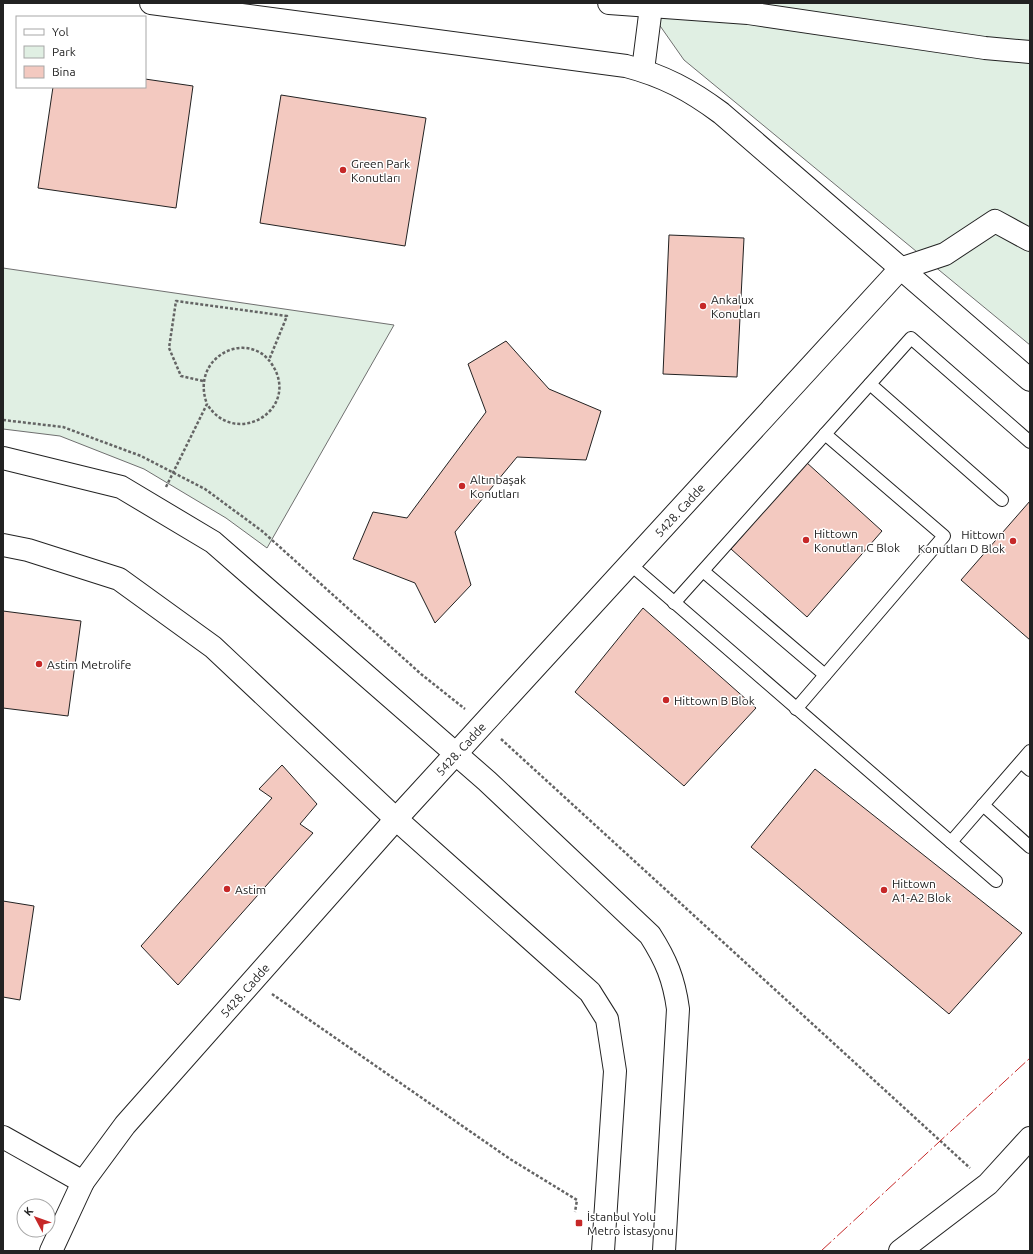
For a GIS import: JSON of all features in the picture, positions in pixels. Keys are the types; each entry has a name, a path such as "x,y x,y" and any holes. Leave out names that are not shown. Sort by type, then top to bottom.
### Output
{"street":[{"path":"151,3 610,63 643,70 674,82 698,96 721,113 1030,380"},
{"path":"609,3 748,13 977,47 1030,52"},
{"path":"643,70 650,5"},
{"path":"900,269 945,254 995,221 1030,240"},
{"name":"5428. Cadde","path":"51,1251 83,1182 125,1125 396,819 900,269"},
{"path":"3,458 121,487 213,542 487,781 650,935 664,956 676,989 678,1009 664,1251"},
{"path":"3,545 28,550 119,579 152,601 213,647 396,819 590,992 606,1020 615,1071 603,1251"},
{"path":"3,1137 83,1182"},
{"path":"900,1251 988,1184 1030,1138"}],"lane":[{"path":"674,603 911,338 1030,442"},
{"path":"870,384 1002,500"},
{"path":"796,709 944,536 825,434"},
{"path":"630,564 996,881"},
{"path":"703,571 825,675"},
{"path":"951,842 983,805 1025,766 1030,751"},
{"path":"983,805 1030,847"}],"path":[{"path":"203,382 181,376 169,348 176,301 287,316 269,360"},
{"path":"233,349 249,349 269,360 277,373 280,386 277,400 265,416 253,423 234,424 215,415 204,397 203,382 213,360 233,349"},
{"path":"156,507 207,404"},
{"path":"514,749 988,1184"},
{"path":"252,980 510,1159 577,1200 575,1212"}],"green space":[{"path":"644,3 1030,3 1030,345 684,60"},
{"path":"3,268 394,325 267,548 226,518 144,469 60,436 3,429"}],"building":[{"path":"146,79 193,86 176,208 38,188 53,88 146,88"},
{"name":"Green Park Konutları","path":"281,95 426,118 405,246 260,223"},
{"name":"Ankalux Konutları","path":"669,235 744,238 737,377 663,374"},
{"name":"Altınbaşak Konutları","path":"506,341 549,389 601,411 586,460 517,457 455,532 471,585 435,623 415,583 353,559 373,512 407,518 486,412 468,364"},
{"name":"Hittown Konutları C Blok","path":"806,462 882,531 807,617 731,549"},
{"name":"Hittown Konutları D Blok","path":"1030,501 1030,640 961,580"},
{"name":"Hittown B Blok","path":"643,608 756,708 684,786 575,692"},
{"name":"Astim Metrolife","path":"3,611 81,621 68,716 3,708"},
{"name":"Astim","path":"282,765 317,804 300,824 313,833 178,985 141,946 272,798 259,789"},
{"name":"Hittown A1-A2 Blok","path":"815,769 1022,933 949,1014 751,847"},
{"path":"3,901 34,906 20,1000 3,997"}],"power":[{"path":"821,1251 1030,1058"}],"place":[{"name":"Green Park Konutları","path":"343,170"},
{"name":"Ankalux Konutları","path":"703,306"},
{"name":"Altınbaşak Konutları","path":"462,486"},
{"name":"Hittown Konutları C Blok","path":"806,540"},
{"name":"Hittown Konutları D Blok","path":"1013,541"},
{"name":"Astim Metrolife","path":"39,664"},
{"name":"Hittown B Blok","path":"666,700"},
{"name":"Astim","path":"227,889"},
{"name":"Hittown A1-A2 Blok","path":"884,890"},
{"name":"İstanbul Yolu Metro İstasyonu","path":"579,1223"}]}
